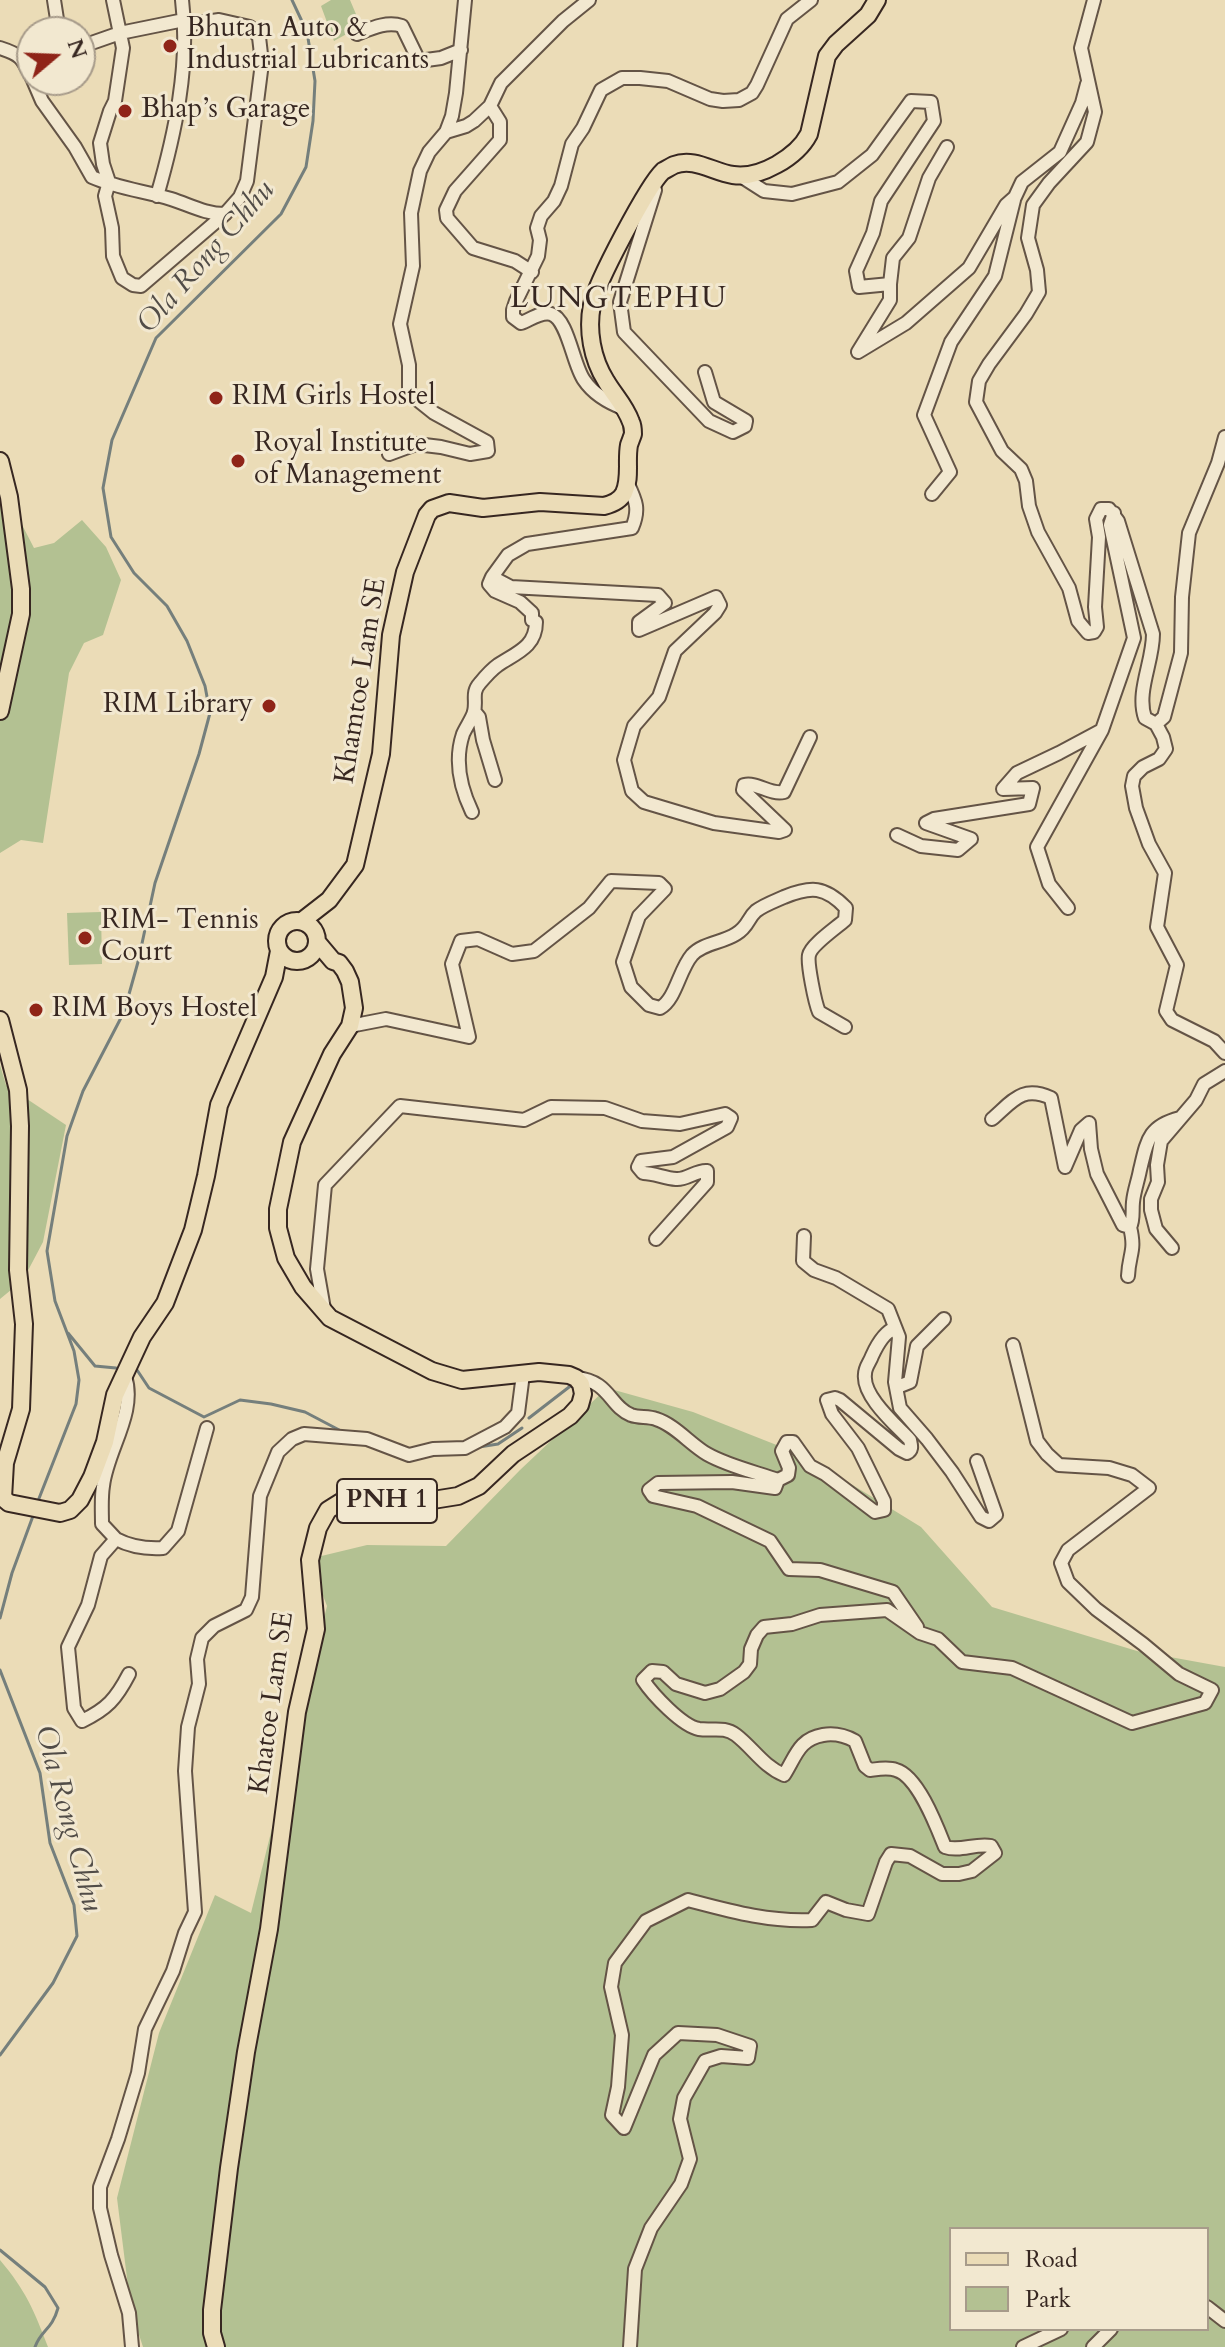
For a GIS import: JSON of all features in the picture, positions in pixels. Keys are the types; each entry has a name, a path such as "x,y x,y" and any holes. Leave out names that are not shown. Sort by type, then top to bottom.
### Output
{"main road":[{"path":"627,482 632,424 596,361 591,337 591,307 636,212 663,171 675,164 688,162 739,175 753,173 782,162 805,142 827,56 868,15 877,0"},
{"path":"0,461 9,497 21,589 21,614 0,711"},
{"name":"Khamtoe Lam SE","path":"311,930 320,907 329,900 355,865 381,754 391,635 405,572 427,515 432,509 449,503 483,508 540,502 604,506 623,495 627,482"},
{"path":"311,930 315,950 304,960 285,956 276,941 282,926 291,921 311,930 333,961"},
{"path":"0,1020 18,1090 18,1270 24,1324 21,1409 5,1463 3,1498 9,1503 60,1513 70,1510 80,1500 92,1477 105,1442 115,1395 142,1337 165,1303 193,1230 219,1105 285,956"},
{"path":"309,957 339,963 350,982 354,1008 350,1026 332,1054 292,1142 278,1209 278,1228 286,1258 303,1287 330,1318 432,1371 462,1380 553,1373 576,1378"},
{"name":"Khatoe Lam SE","path":"216,2347 212,2333 212,2310 229,2168 269,1929 297,1712 316,1629 310,1560 318,1528 328,1510 344,1500 433,1500 458,1496 479,1486 513,1454 570,1416 580,1405 583,1394 576,1378"}],"street":[{"path":"96,41 120,33 179,21 185,25 219,20 250,27 259,37 262,63 247,181 240,197 225,214 141,286 122,278 113,256 112,228 105,196 109,182 100,143 115,101 123,48 120,33 113,0"},
{"path":"157,196 169,153 180,88 185,25 182,0"},
{"path":"389,454 416,444 470,454 488,451 487,442 434,413 409,393 409,365 400,324 413,266 411,213 420,171 429,152 446,132 456,93 465,0"},
{"path":"446,132 466,126 490,106 501,83 563,21 589,0"},
{"path":"625,409 604,399 582,378 563,326 556,316 547,313 523,323 515,320 513,310 538,256 540,240 537,228 541,216 557,194 572,144 601,90 622,78 668,81 710,99 723,101 739,100 752,93 787,19 811,0"},
{"path":"1094,0 1081,48 1095,112 1087,142 1033,205 1028,238 1037,270 1039,292 979,381 976,402 1002,451 1021,469 1038,532 1069,588 1078,621 1088,633 1094,632 1097,627 1095,607 1099,537 1096,519 1101,509 1109,509 1118,521 1153,634 1153,649 1141,707 1145,718 1156,724 1166,749 1159,759 1134,776 1132,786 1149,844 1165,873 1157,927 1177,965 1166,1011 1172,1020 1214,1041 1225,1053"},
{"path":"357,34 379,25 402,26 419,61 441,58 461,50"},
{"path":"932,494 950,472 924,415 951,342 995,276 1015,197 1022,182 1060,152 1082,103 1087,80"},
{"path":"40,96 75,147 89,174 125,189 157,196 209,214 225,214"},
{"path":"739,175 764,191 792,194 838,182 872,155 911,101 931,102 934,121 881,201 873,233 856,271 859,287 890,284"},
{"path":"490,106 500,122 500,140 455,191 446,210 447,218 473,248 515,261 532,272"},
{"path":"947,147 929,178 909,238 893,258 890,300 858,352 906,323 969,268 1006,205 1015,197"},
{"path":"658,179 620,302 624,332 709,421 733,432 745,426 746,421 740,415 714,402 705,372"},
{"path":"1156,724 1164,717 1181,653 1182,597 1189,533 1218,463 1225,437"},
{"path":"472,812 464,795 458,764 460,744 474,711 476,686 494,668 531,644 536,632 532,613 520,602 495,591 489,584 492,577 508,555 527,544 632,528 638,514 627,482"},
{"path":"1068,908 1049,884 1037,847 1102,730 1134,638 1110,525 1114,513"},
{"path":"492,577 511,587 658,595 665,603 639,622 639,630 716,597 720,605 715,613 675,651 659,697 634,726 624,760 632,791 644,802 714,823 779,832 785,830 743,790 744,785 750,783 776,794 784,792 810,737"},
{"path":"474,711 479,717 495,780"},
{"path":"897,835 921,846 958,850 971,839 926,823 934,819 1029,804 1033,788 1003,789 1017,773 1102,730"},
{"path":"350,1026 386,1019 469,1037 452,964 461,941 478,939 512,954 534,951 589,908 611,881 659,883 665,889 639,916 623,962 631,987 649,1005 660,1008 667,1004 679,974 700,947 735,935 747,927 752,914 761,908 806,889 820,890 836,897 846,908 845,920 816,945 808,958 819,1012 845,1027"},
{"path":"1172,1248 1156,1229 1151,1210 1151,1199 1158,1182 1161,1141 1196,1100 1204,1084 1225,1071"},
{"path":"992,1119 1020,1095 1038,1092 1051,1098 1065,1167 1081,1130 1089,1123 1097,1174 1123,1225 1130,1227"},
{"path":"330,1318 323,1307 317,1269 325,1185 400,1106 524,1120 551,1107 605,1108 642,1121 680,1124 725,1114 731,1118 727,1127 673,1157 641,1161 638,1167 643,1173 679,1180 701,1170 707,1171 707,1182 656,1239"},
{"path":"1128,1276 1128,1264 1135,1245 1130,1227 1134,1198 1147,1140 1153,1130 1165,1122 1180,1118"},
{"path":"804,1236 803,1261 814,1270 836,1278 888,1309 899,1337 895,1382 900,1408 944,1461 981,1517 989,1521 996,1515 977,1461"},
{"path":"895,1382 900,1386 910,1382 917,1346 944,1319"},
{"path":"895,1328 890,1329 877,1346 865,1370 865,1384 869,1394 910,1440 912,1448 909,1452 899,1449 840,1400 827,1400 832,1414 858,1448 884,1501 884,1510 875,1512 810,1466 793,1442 787,1442 782,1451 789,1468 788,1475 778,1480 775,1488 732,1482 658,1483 649,1490 653,1496 697,1506 770,1541 789,1569 820,1570 893,1592 920,1633"},
{"path":"630,2347 635,2269 651,2228 681,2184 690,2159 680,2119 684,2098 705,2061 721,2056 748,2058 750,2046 717,2035 678,2033 654,2055 624,2128 612,2115 618,2087 622,2035 611,1987 615,1963 646,1921 688,1900 761,1919 786,1921 812,1920 826,1902 868,1914 891,1854 910,1856 942,1874 959,1874 972,1871 995,1853 991,1846 982,1844 953,1850 945,1847 932,1813 909,1780 899,1770 870,1770 865,1766 855,1741 845,1735 808,1738 784,1775 762,1761 727,1729 700,1729 680,1720 651,1693 643,1680 652,1671 663,1672 676,1684 705,1693 720,1689 750,1664 751,1649 764,1627 792,1624 820,1615 887,1610 920,1633 938,1639 962,1662 1012,1668 1132,1723 1205,1703 1212,1690 1179,1674 1096,1609 1068,1582 1061,1563 1068,1550 1149,1488 1132,1475 1109,1468 1059,1465 1047,1454 1037,1441 1013,1345"},
{"path":"132,2347 129,2313 100,2208 100,2187 138,2073 145,2029 173,1971 195,1912 185,1771 188,1727 199,1684 197,1659 202,1638 214,1626 246,1610 252,1597 260,1496 278,1452 292,1439 304,1434 367,1439 409,1455 433,1449 465,1448 505,1427 518,1413 523,1374"},
{"path":"125,1376 126,1412 103,1485 102,1524 116,1539 127,1545 163,1548 178,1531 207,1428"},
{"path":"576,1378 605,1389 623,1410 633,1416 665,1423 709,1456 778,1480"},
{"path":"116,1539 101,1556 88,1605 68,1647 74,1708 82,1721 100,1712 118,1696 129,1674"},
{"path":"1209,2309 1225,2321"},
{"path":"1023,2347 1057,2331"},
{"path":"1093,2347 1109,2331"}],"green space":[{"path":"331,0 350,0 361,26 334,41 321,6"},
{"path":"0,482 34,548 54,543 82,520 106,547 121,580 103,635 84,643 69,673 43,843 21,840 0,853"},
{"name":"RIM- Tennis Court","path":"101,912 102,964 69,965 67,913"},
{"path":"0,1065 6,1085 66,1125 43,1242 23,1280 0,1299"},
{"path":"607,1388 693,1412 807,1457 921,1527 992,1607 1137,1651 1225,1667 1225,2347 143,2347 131,2310 117,2198 159,2033 215,1895 251,1913 327,1606 309,1559 367,1545 446,1546 520,1470"},
{"path":"0,2260 28,2301 48,2347 0,2347"}],"waterway":[{"name":"Ola Rong Chhu","path":"38,1501 76,1404 79,1380 74,1351 55,1301 47,1251 67,1136 83,1091 124,1012 155,883 210,713 205,686 187,641 167,606 134,573 111,537 103,488 112,440 156,338 281,214 306,167 315,81 307,32 292,0"},
{"path":"68,1333 95,1366 116,1368"},
{"path":"135,1367 149,1388 204,1417 240,1400 305,1412 343,1432"},
{"path":"529,1418 573,1384"},
{"path":"479,1447 498,1444 522,1428"},
{"name":"Ola Rong Chhu","path":"0,1618 12,1573 33,1516"},
{"name":"Ola Rong Chhu","path":"0,1670 40,1773 50,1843 74,1905 77,1936 53,1983 0,2055"},
{"name":"Ola Rong Chhu","path":"0,2250 45,2287 58,2308 35,2347"}],"place":[{"name":"Bhutan Auto & Industrial Lubricants","path":"170,46"},
{"name":"Bhap’s Garage","path":"125,111"},
{"name":"RIM Girls Hostel","path":"216,398"},
{"name":"Royal Institute of Management","path":"238,461"},
{"name":"RIM Library","path":"269,706"},
{"name":"RIM- Tennis Court","path":"85,938"},
{"name":"RIM Boys Hostel","path":"36,1010"}],"district":[{"name":"LUNGTEPHU","path":"619,300"}]}
